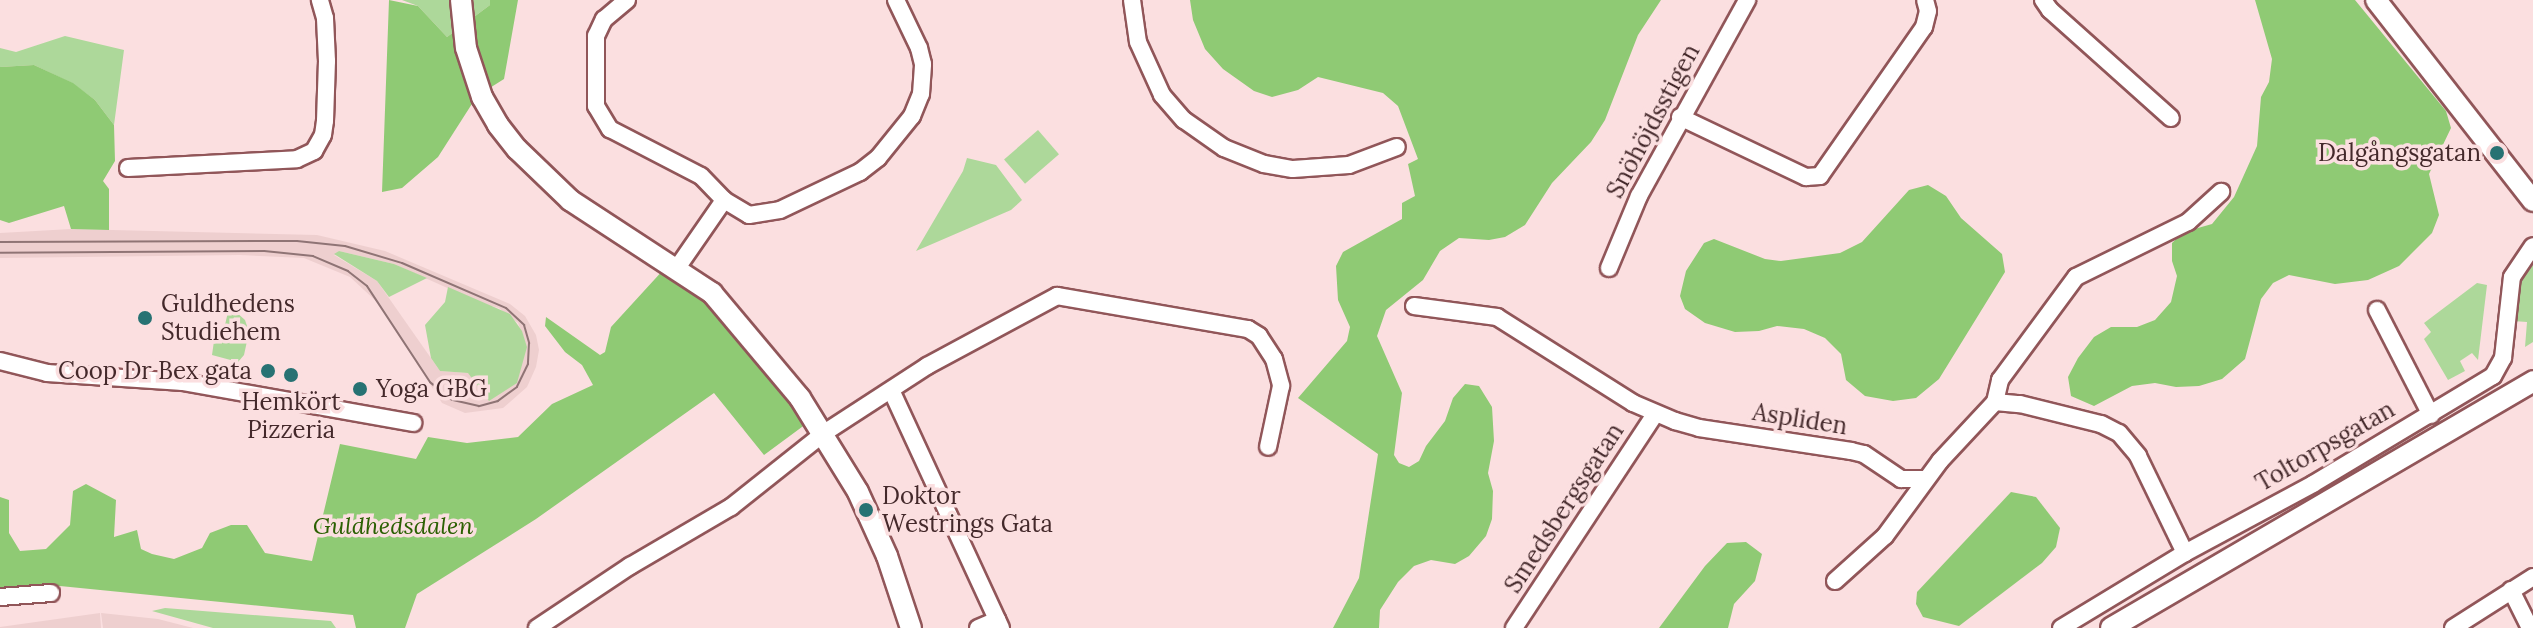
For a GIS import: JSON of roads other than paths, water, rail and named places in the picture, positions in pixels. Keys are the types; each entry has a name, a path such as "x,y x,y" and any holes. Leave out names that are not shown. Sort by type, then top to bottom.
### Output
{"street":[{"path":"128,168 297,159 314,151 323,135 325,121 327,61 320,0"},
{"path":"461,0 472,69 498,125 544,178 570,200 712,293 745,329 824,433 872,521 911,628"},
{"path":"627,0 604,19 596,36 596,106 610,129 701,176 724,200 749,215 780,210 860,172 896,138 912,116 921,94 923,64 919,48 896,0"},
{"path":"1132,0 1138,42 1162,95 1184,120 1224,148 1264,164 1293,169 1349,165 1397,147"},
{"name":"Snöhöjdsstigen","path":"1609,268 1639,196 1747,0"},
{"path":"1680,117 1806,177 1820,176 1924,27 1928,11 1925,0"},
{"path":"2043,0 2050,10 2171,118"},
{"path":"2376,0 2533,201"},
{"path":"1835,581 1885,536 1926,479 1977,417 1995,402 2000,380 2076,277 2188,222 2221,192"},
{"path":"677,268 724,200"},
{"name":"Toltorpsgatan","path":"2061,628 2185,553 2483,383 2500,365 2512,277 2533,246"},
{"path":"537,628 630,566 731,507 824,433 892,392 927,366 1057,296 1248,329 1259,336 1274,359 1281,386 1268,447"},
{"name":"Aspliden","path":"1414,306 1497,317 1655,414 1699,428 1864,454 1891,475 1910,481 1926,479"},
{"path":"2377,310 2431,415"},
{"path":"0,361 47,373 183,382 413,423"},
{"name":"Toltorpsgatan","path":"2111,628 2533,381"},
{"path":"892,392 999,624 978,628"},
{"path":"1995,402 2020,404 2101,424 2119,433 2138,456 2185,553"},
{"name":"Smedsbergsgatan","path":"1514,628 1655,414"},
{"path":"2453,628 2533,577"},
{"path":"2511,590 2530,628"},
{"path":"0,597 51,593"}],"tram line":[{"path":"0,242 297,241 345,246 402,263 506,308 524,325 529,343 528,364 517,387 498,401 479,406 452,400 430,382 367,286 348,271 313,256 264,251 0,253"}],"place":[{"name":"Dalgångsgatan","path":"2497,153"},
{"name":"Guldhedens Studiehem","path":"145,318"},
{"name":"Coop Dr Bex gata","path":"268,371"},
{"name":"Hemkört Pizzeria","path":"291,375"},
{"name":"Yoga GBG","path":"360,389"},
{"name":"Doktor Westrings Gata","path":"866,510"}],"park label":[{"name":"Guldhedsdalen","path":"393,526"}]}
